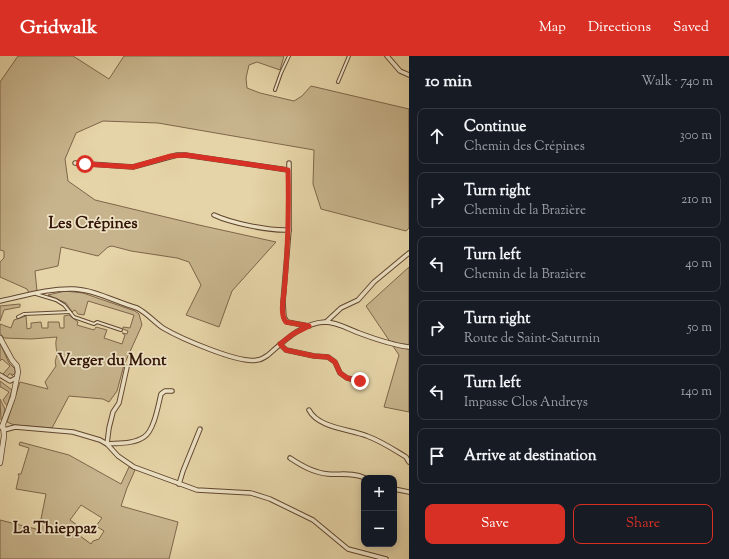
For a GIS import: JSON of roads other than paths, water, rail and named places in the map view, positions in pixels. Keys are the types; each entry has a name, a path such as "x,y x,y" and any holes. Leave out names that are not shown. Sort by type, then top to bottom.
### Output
{"street":[{"path":"387,56 400,71 409,75"},
{"path":"75,163 133,167 171,156 186,155 288,170"},
{"path":"289,163 289,230 283,302 284,317 286,322 309,326"},
{"path":"214,215 234,222 274,230 289,230"},
{"path":"326,322 341,308 358,300 374,282 409,253"},
{"path":"0,301 57,290 76,289 107,298 145,312 161,326 187,341 243,360 258,360 264,358 293,334 309,326 326,322 342,326 378,340 409,347"},
{"path":"0,338 17,366 18,372 13,397 3,424 4,430 0,463"},
{"path":"280,344 286,350 314,356 328,357 335,362 343,376 360,381"},
{"path":"107,444 113,412 119,403 127,367"},
{"path":"0,375 10,381 16,378"},
{"path":"107,444 132,441 144,437 151,428 161,394 165,391 172,392"},
{"path":"309,410 312,416 321,422 368,436 406,457 409,462"},
{"path":"0,426 4,430"},
{"path":"4,430 15,427 73,432 100,440 107,444 118,456 134,467 197,490 251,494 270,499 313,520 348,549 386,559"},
{"path":"179,484 200,429"},
{"path":"290,458 307,468 319,472 328,474 353,474 361,477"},
{"path":"397,490 409,492"}],"lane":[{"path":"275,90 289,56"},
{"path":"338,82 350,56"},
{"path":"35,294 64,304 74,317 79,320 94,324 97,322 121,330"},
{"path":"18,317 24,314 70,312"}],"district":[{"name":"Les Crépines","path":"93,222"},
{"name":"Verger du Mont","path":"112,359"},
{"name":"La Thieppaz","path":"55,527"}]}
